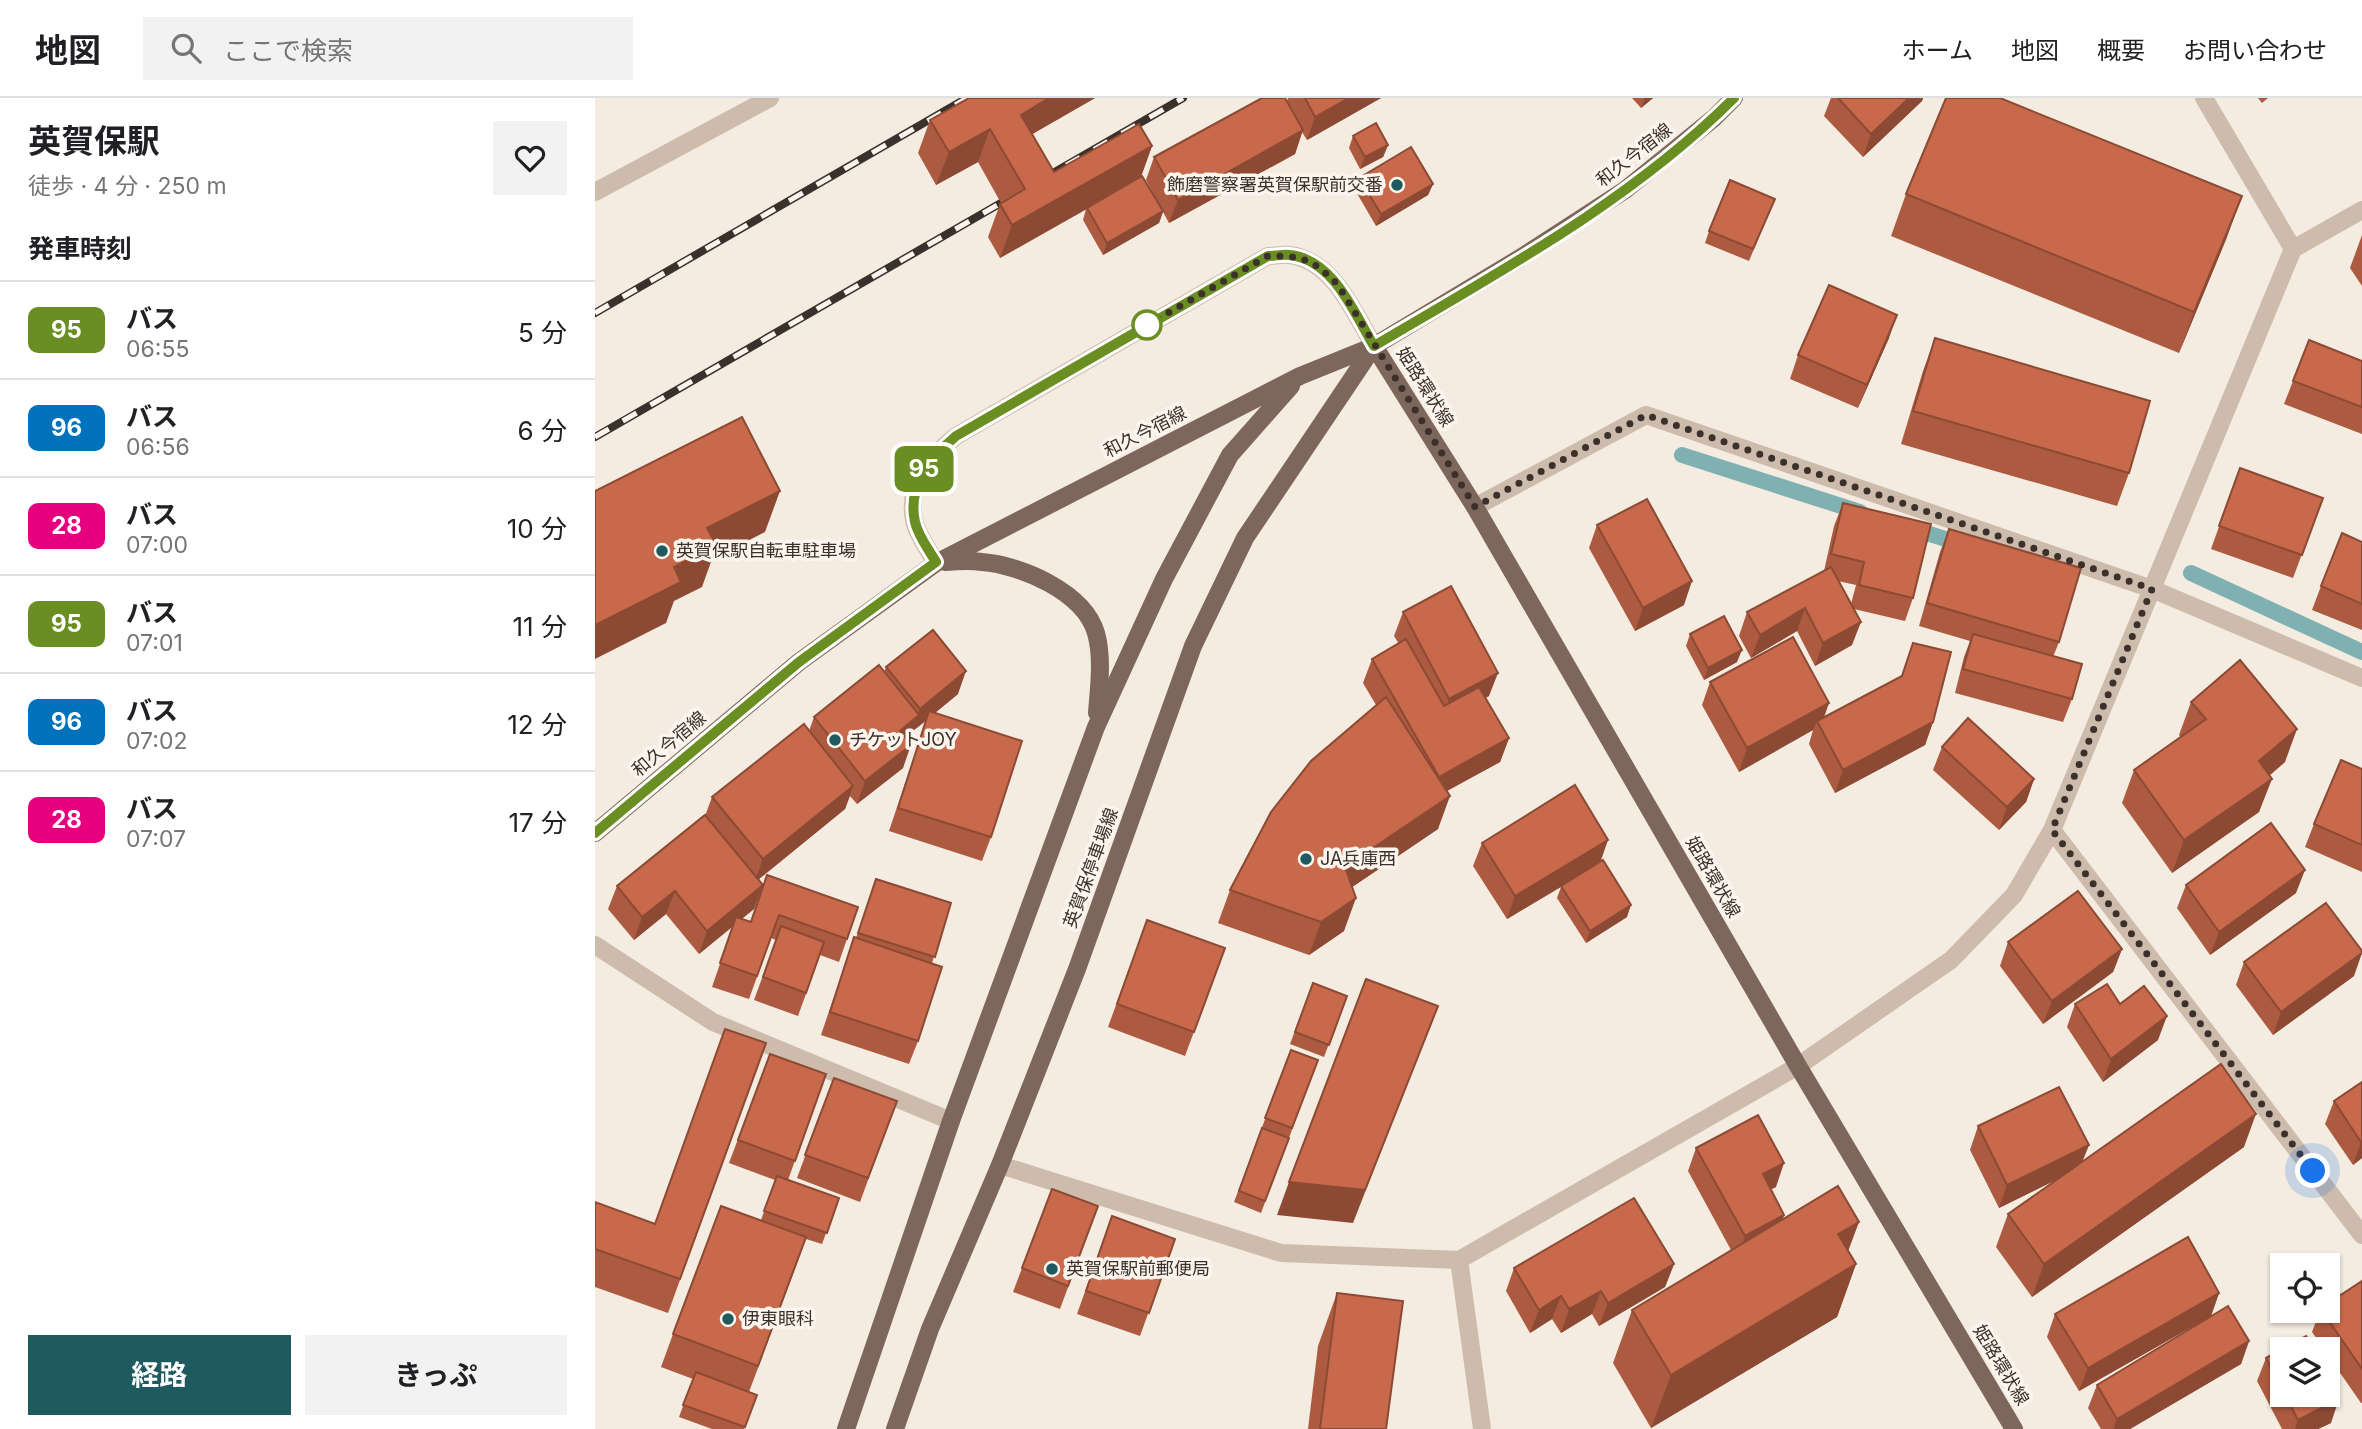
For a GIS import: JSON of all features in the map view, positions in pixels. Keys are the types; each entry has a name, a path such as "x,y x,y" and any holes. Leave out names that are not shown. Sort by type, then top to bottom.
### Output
{"main road":[{"name":"和久今宿線","path":"595,833 799,662 936,562 1300,376 1374,346 1520,258 1625,190 1714,118 1734,98"},
{"name":"姫路環状線","path":"1374,346 1475,507 1798,1066 2014,1429"},
{"name":"英賀保停車場線","path":"895,1429 930,1329 1000,1165 1077,969 1193,646 1245,538 1374,346"},
{"path":"846,1429 951,1121 1096,727 1164,579 1230,455 1300,376"},
{"path":"936,562 984,562 1030,573 1072,599 1085,612 1095,630 1098,646 1096,727"}],"street":[{"path":"595,192 770,98"},
{"path":"2204,98 2293,249"},
{"path":"1000,1165 1281,1253 1459,1261 1798,1066 1951,960 2014,895 2052,830 2293,249 2362,210"},
{"path":"936,562 915,524 914,498 921,475 936,453 956,436 1268,256 1290,255 1324,270 1338,285 1374,346"},
{"path":"1475,507 1646,415 2152,589 2362,678"},
{"path":"2052,830 2362,1235"},
{"path":"595,945 713,1022 951,1121"},
{"path":"1459,1261 1482,1429"}],"building":[{"path":"969,98 1049,98 1021,115 1054,172 1139,124 1152,146 1012,225 1000,204 1025,189 990,129 949,152 930,120"},
{"path":"1262,98 1285,98 1303,130 1178,200 1154,157"},
{"path":"1305,98 1349,98 1315,117"},
{"path":"1838,98 1909,98 1871,134"},
{"path":"1946,98 2000,98 2242,196 2194,312 1906,194"},
{"path":"1376,123 1388,145 1365,157 1353,136"},
{"path":"1411,147 1433,184 1381,214 1359,178"},
{"path":"1142,176 1163,211 1107,243 1087,208"},
{"path":"1730,180 1775,199 1753,249 1709,231"},
{"path":"1829,285 1897,315 1867,385 1798,355"},
{"path":"1935,338 2150,401 2129,473 1913,411"},
{"path":"2309,340 2362,361 2362,407 2293,381"},
{"name":"英賀保駅自転車駐車場","path":"742,417 780,491 707,528 717,546 674,567 681,582 595,625 595,491"},
{"path":"2240,468 2323,498 2302,555 2219,526"},
{"path":"1647,499 1692,581 1643,608 1597,525"},
{"path":"1843,503 1931,524 1913,598 1859,585 1864,562 1831,554"},
{"path":"1949,529 2081,568 2059,642 1927,603"},
{"path":"2342,533 2362,542 2362,604 2321,586"},
{"path":"1831,567 1861,622 1823,643 1805,608 1760,635 1747,612"},
{"path":"1451,586 1498,673 1449,699 1403,612"},
{"path":"1724,616 1742,650 1708,668 1690,634"},
{"path":"933,630 966,671 920,709 886,667"},
{"path":"1973,634 2082,664 2072,699 1963,669"},
{"path":"1793,637 1829,703 1747,748 1710,682"},
{"path":"1406,639 1444,706 1479,687 1509,738 1439,777 1372,659"},
{"path":"1913,643 1951,652 1933,722 1843,770 1817,721 1902,676"},
{"path":"2240,660 2297,729 2259,761 2272,779 2184,840 2134,770 2206,719 2191,702"},
{"path":"879,665 919,715 900,731 911,745 865,781 814,717"},
{"path":"1386,697 1450,796 1345,867 1356,898 1321,922 1230,890 1271,812 1311,761"},
{"path":"929,711 1022,741 991,837 898,808"},
{"path":"1968,718 2034,779 2007,807 1942,747"},
{"path":"804,724 853,786 763,859 712,797"},
{"path":"2341,760 2362,769 2362,845 2314,824"},
{"path":"1575,785 1608,840 1515,896 1482,843"},
{"path":"705,815 763,885 707,931 675,891 642,917 617,886"},
{"path":"2271,823 2305,870 2219,932 2186,885"},
{"path":"1603,860 1631,905 1590,931 1561,886"},
{"path":"767,875 858,907 847,939 779,915 757,976 720,963 736,917 751,922"},
{"path":"876,879 951,903 935,957 858,933"},
{"path":"2078,891 2122,949 2052,1001 2008,942"},
{"path":"2326,903 2362,953 2281,1012 2244,962"},
{"path":"1147,920 1225,948 1194,1032 1117,1004"},
{"path":"781,926 824,942 806,993 763,977"},
{"path":"854,937 942,967 918,1041 830,1012"},
{"path":"1366,979 1438,1006 1365,1190 1289,1182"},
{"path":"1313,983 1347,996 1329,1045 1295,1032"},
{"path":"2107,984 2120,1004 2144,986 2167,1016 2111,1059 2075,1004"},
{"path":"725,1029 766,1043 680,1279 595,1249 595,1202 655,1224"},
{"path":"1291,1050 1318,1060 1292,1128 1265,1118"},
{"path":"770,1054 826,1074 795,1161 738,1140"},
{"path":"2221,1064 2256,1114 2044,1264 2008,1214"},
{"path":"834,1078 897,1101 868,1178 805,1155"},
{"path":"2362,1082 2362,1141 2361,1142 2334,1101"},
{"path":"2059,1087 2089,1145 2007,1185 1978,1126"},
{"path":"1758,1115 1784,1163 1763,1174 1784,1215 1745,1236 1696,1148"},
{"path":"1262,1128 1289,1138 1265,1201 1239,1191"},
{"path":"777,1176 839,1198 827,1233 764,1211"},
{"path":"1838,1186 1859,1222 1838,1234 1856,1264 1671,1375 1632,1310"},
{"path":"1052,1189 1098,1206 1068,1286 1022,1268"},
{"path":"1634,1198 1674,1264 1608,1303 1601,1291 1569,1309 1561,1296 1539,1310 1514,1268"},
{"name":"伊東眼科","path":"721,1206 806,1237 758,1366 673,1334"},
{"path":"1112,1216 1175,1239 1149,1313 1086,1291"},
{"path":"2188,1237 2219,1293 2088,1368 2055,1314"},
{"path":"2362,1281 2362,1369 2330,1323 2340,1323 2340,1295"},
{"path":"1337,1293 1403,1301 1386,1429 1320,1429"},
{"path":"2228,1306 2249,1341 2117,1419 2097,1385"},
{"path":"696,1372 757,1395 745,1427 683,1405"},
{"path":"2291,1407 2323,1407 2298,1420"}],"waterway":[{"path":"1682,455 1860,512"},
{"path":"1908,527 1964,545"},
{"path":"2191,573 2362,652"}],"railway":[{"path":"595,313 967,98"},
{"path":"595,437 1183,98"}],"bus line":[{"name":"95","path":"595,833 799,662 936,562 915,524 914,498 921,475 936,453 956,436 1268,256 1290,255 1324,270 1338,285 1374,346 1520,258 1625,190 1714,118 1734,98"}],"place":[{"name":"飾磨警察署英賀保駅前交番","path":"1397,185"},
{"name":"英賀保駅自転車駐車場","path":"662,551"},
{"name":"チケットJOY","path":"835,740"},
{"name":"JA兵庫西","path":"1306,859"},
{"name":"英賀保駅前郵便局","path":"1052,1269"},
{"name":"伊東眼科","path":"728,1319"}],"route":[{"path":"1147,325 1268,256 1290,255 1324,270 1338,285 1475,507 1646,415 2152,589 2052,830 2313,1171"}]}
